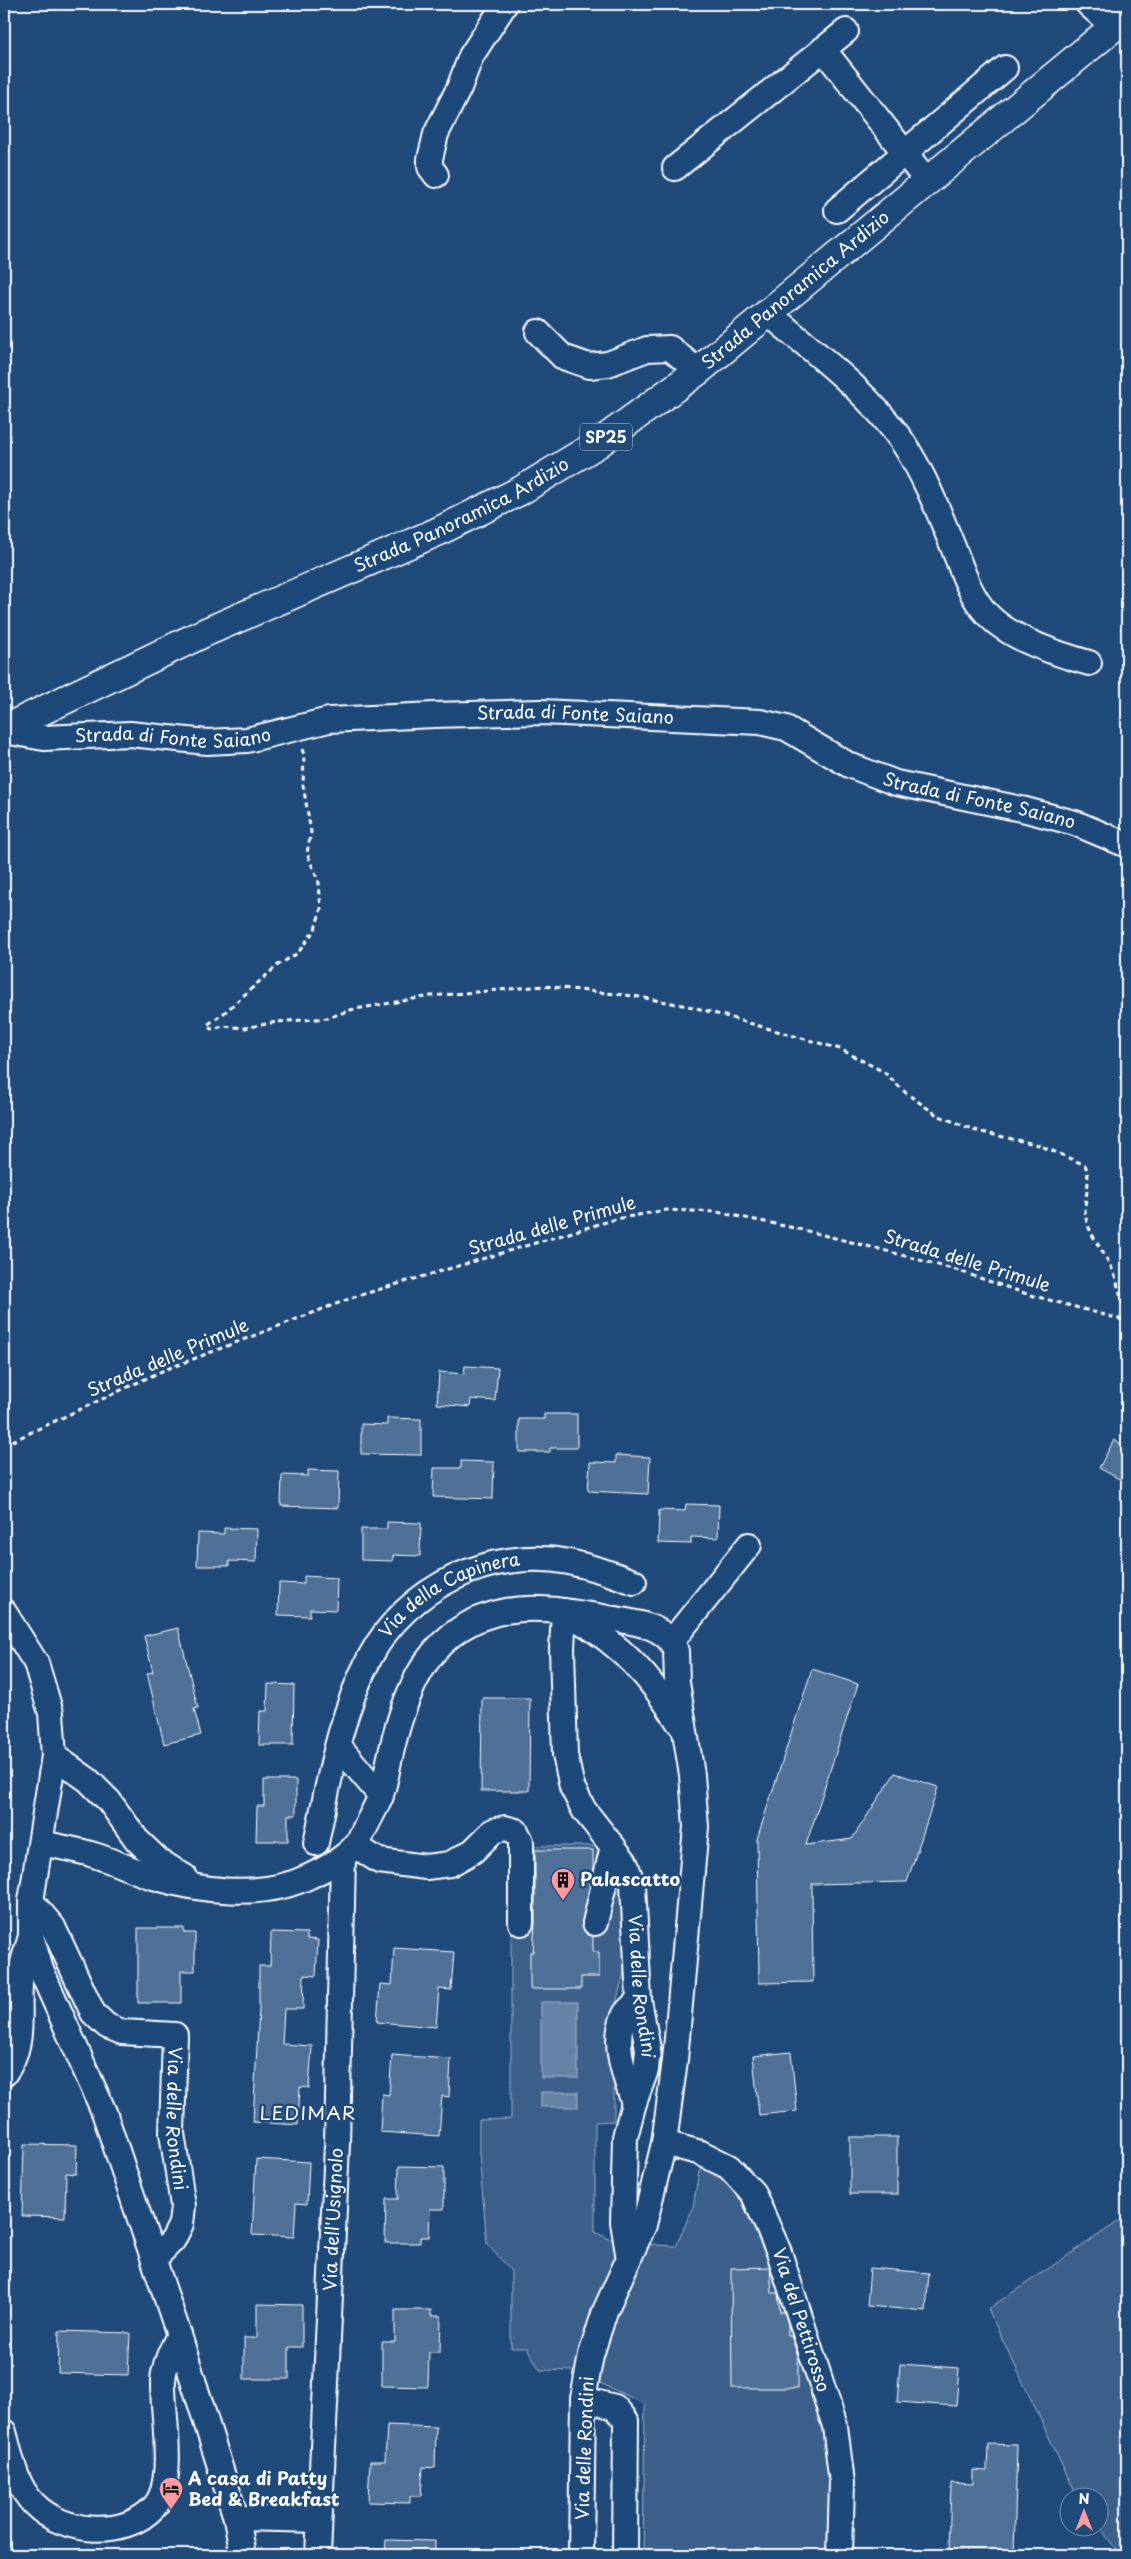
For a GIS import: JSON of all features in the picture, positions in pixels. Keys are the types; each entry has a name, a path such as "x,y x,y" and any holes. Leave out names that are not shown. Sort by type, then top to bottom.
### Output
{"main road":[{"name":"Strada Panoramica Ardizio","path":"4,730 197,636 438,532 520,491 599,443 698,371 927,181 1121,15"}],"street":[{"path":"436,175 430,167 430,159 436,134 459,88 472,56 505,4"},
{"path":"1088,4 1121,15"},
{"path":"675,168 846,31"},
{"path":"823,49 927,181"},
{"path":"838,210 1006,68"},
{"path":"768,313 876,407 902,443 929,488 970,589 987,615 1010,631 1053,652 1089,663"},
{"path":"538,332 563,357 589,366 608,364 647,349 670,348 698,371"},
{"name":"Strada di Fonte Saiano","path":"4,730 44,738 130,734 207,742 247,740 329,720 541,712 760,722 786,728 849,765 896,784 1026,810 1075,823 1127,846"},
{"path":"564,1611 643,1624 663,1633 672,1641 749,1545"},
{"name":"Via della Capinera","path":"316,1843 338,1745 370,1656 390,1627 426,1592 455,1577 497,1562 536,1560 568,1562 602,1570 634,1582"},
{"name":"Via della Capinera","path":"349,1852 381,1796 400,1711 414,1680 432,1653 455,1633 481,1618 506,1611 536,1609 564,1611"},
{"name":"Via delle Rondini","path":"629,2258 623,2222 625,2146 634,2102 646,2070 648,2049 639,2000 633,1885 626,1862 584,1810 572,1787 567,1763 562,1648 564,1611 600,1633 630,1657 658,1689 683,1730"},
{"path":"4,1612 36,1663 51,1713 54,1756 31,1901 32,1936 41,1970 104,2112 179,2335 236,2518 243,2555"},
{"name":"Via delle Rondini","path":"581,2555 583,2399 594,2346 605,2311 644,2225 664,2143 675,2060 696,1827 692,1775 683,1730 676,1652 672,1641"},
{"path":"338,1745 381,1796"},
{"path":"54,1756 88,1780 109,1801 137,1840 158,1861 201,1888"},
{"path":"41,1843 95,1856 150,1876 201,1888 234,1891 271,1888 309,1877 349,1852 379,1861 426,1867 450,1864 473,1851 493,1831 505,1828 516,1831 521,1841 522,1923"},
{"path":"595,1923 613,1846"},
{"name":"Via dell'Usignolo","path":"318,2555 349,1852"},
{"name":"Via delle Rondini","path":"31,1901 53,1926 93,2013 107,2026 122,2032 175,2035 172,2132 183,2206 181,2224 173,2240 154,2259"},
{"path":"4,2074 14,2060 19,2039 20,1972 32,1936"},
{"name":"Via del Pettirosso","path":"664,2143 701,2153 729,2167 754,2193 779,2252 835,2426 842,2483 840,2555"},
{"path":"4,2432 17,2481 33,2504 53,2519 80,2527 107,2529 138,2521 156,2506 164,2486 167,2457 163,2380 168,2356 179,2335"},
{"path":"583,2399 615,2407 626,2420 625,2555"},
{"path":"236,2518 319,2520"}],"path":[{"path":"294,728 304,755 303,785 311,832 307,853 319,883 321,909 315,929 298,953 278,965 224,1013 207,1025 211,1029 224,1026 245,1028 271,1023 328,1018 350,1010 431,996 544,986 680,1004 808,1039 840,1049 884,1072 906,1093 944,1118 977,1131 1038,1145 1085,1165 1089,1180 1084,1208 1086,1218 1091,1233 1113,1270 1122,1305 1127,1312"},
{"name":"Strada delle Primule","path":"4,1445 162,1371 354,1297 616,1219 666,1210 717,1212 799,1229 920,1260 1027,1294 1127,1321"},
{"path":"1127,1750 1124,1770 1127,1788"}],"shaded area":[{"path":"511,1846 601,1846 621,1881 625,1969 614,2011 614,2121 595,2122 595,2232 618,2243 676,2246 693,2207 699,2171 713,2165 743,2189 770,2243 831,2444 830,2555 643,2555 645,2404 574,2371 540,2370 527,2348 511,2348 511,2271 487,2244 479,2155 479,2120 511,2119"},
{"path":"541,2002 578,2002 578,2078 541,2078"},
{"path":"541,2092 578,2092 578,2107 541,2107"},
{"path":"1127,2216 1127,2555 1120,2555 1106,2536 1108,2536 1108,2486 1072,2486 988,2309"}],"building":[{"path":"465,1366 498,1368 495,1401 471,1399 470,1407 437,1404 439,1372 464,1374"},
{"path":"544,1414 577,1414 577,1448 550,1448 550,1452 519,1452 519,1419 544,1419"},
{"path":"387,1418 421,1419 421,1455 361,1454 361,1424 387,1425"},
{"path":"1114,1440 1127,1447 1127,1483 1099,1468"},
{"path":"616,1455 650,1457 648,1494 588,1491 590,1462 616,1463"},
{"path":"461,1461 494,1462 493,1499 433,1497 434,1468 461,1468"},
{"path":"308,1470 339,1471 338,1508 281,1506 282,1475 308,1476"},
{"path":"686,1504 719,1505 718,1538 691,1537 691,1544 658,1543 659,1510 685,1511"},
{"path":"387,1522 421,1523 420,1556 393,1555 393,1561 361,1560 361,1529 387,1529"},
{"path":"224,1528 257,1529 256,1562 229,1561 229,1566 197,1566 198,1533 224,1534"},
{"path":"304,1576 337,1578 336,1610 310,1609 310,1616 278,1615 279,1583 304,1584"},
{"path":"178,1628 198,1708 194,1709 201,1735 164,1744 147,1673 153,1672 144,1636"},
{"path":"812,1669 858,1684 806,1845 852,1839 895,1773 938,1787 907,1882 812,1884 813,1982 759,1983 757,1839"},
{"path":"268,1684 294,1685 293,1745 259,1745 260,1711 267,1711"},
{"path":"482,1698 530,1698 529,1791 481,1791"},
{"path":"264,1780 296,1780 296,1815 288,1815 288,1841 256,1841 257,1806 264,1806"},
{"name":"Palascatto","path":"535,1850 593,1850 593,1873 582,1926 586,1933 593,1936 593,1952 599,1952 599,1977 581,1977 581,1989 530,1989 530,1952 533,1952 535,1923"},
{"path":"138,1928 184,1928 184,1933 195,1933 195,1971 181,1971 181,2003 138,2003"},
{"path":"271,1932 307,1933 307,1939 318,1940 316,1976 304,1975 303,2009 284,2009 282,2044 312,2046 309,2088 300,2087 298,2125 253,2122 259,2008 259,1966 270,1966"},
{"path":"394,1948 454,1952 451,1990 439,1989 436,2027 377,2022 380,1984 392,1985"},
{"path":"791,2052 797,2111 759,2115 753,2056"},
{"path":"392,2055 451,2059 449,2097 442,2096 439,2136 380,2132 382,2094 389,2095"},
{"path":"850,2137 897,2137 897,2194 850,2194"},
{"path":"24,2144 77,2145 76,2174 66,2173 65,2217 22,2216"},
{"path":"256,2159 309,2162 307,2204 296,2203 294,2237 252,2235"},
{"path":"399,2166 444,2167 444,2209 430,2209 429,2237 420,2237 420,2243 385,2243 386,2199 398,2199"},
{"path":"770,2267 772,2293 778,2293 780,2312 784,2312 788,2324 788,2336 791,2336 798,2356 798,2388 732,2388 731,2268"},
{"path":"870,2268 929,2273 926,2311 867,2306"},
{"path":"257,2304 302,2305 302,2347 289,2347 289,2379 244,2379 244,2338 257,2338"},
{"path":"395,2310 431,2310 431,2316 441,2316 440,2352 429,2352 428,2387 382,2386 382,2342 395,2342"},
{"path":"59,2331 130,2333 128,2375 58,2373"},
{"path":"900,2364 959,2368 956,2406 897,2402"},
{"path":"387,2425 436,2427 435,2468 423,2467 421,2496 410,2496 410,2503 368,2502 370,2461 385,2461"},
{"path":"988,2444 1017,2445 1014,2553 949,2551 951,2483 973,2484 973,2470 987,2471"},
{"path":"386,2540 435,2541 435,2555 385,2555"}],"place":[{"name":"Palascatto","path":"563,1901"},
{"name":"A casa di Patty Bed & Breakfast","path":"171,2510"}],"district":[{"name":"LEDIMAR","path":"308,2113"}]}
